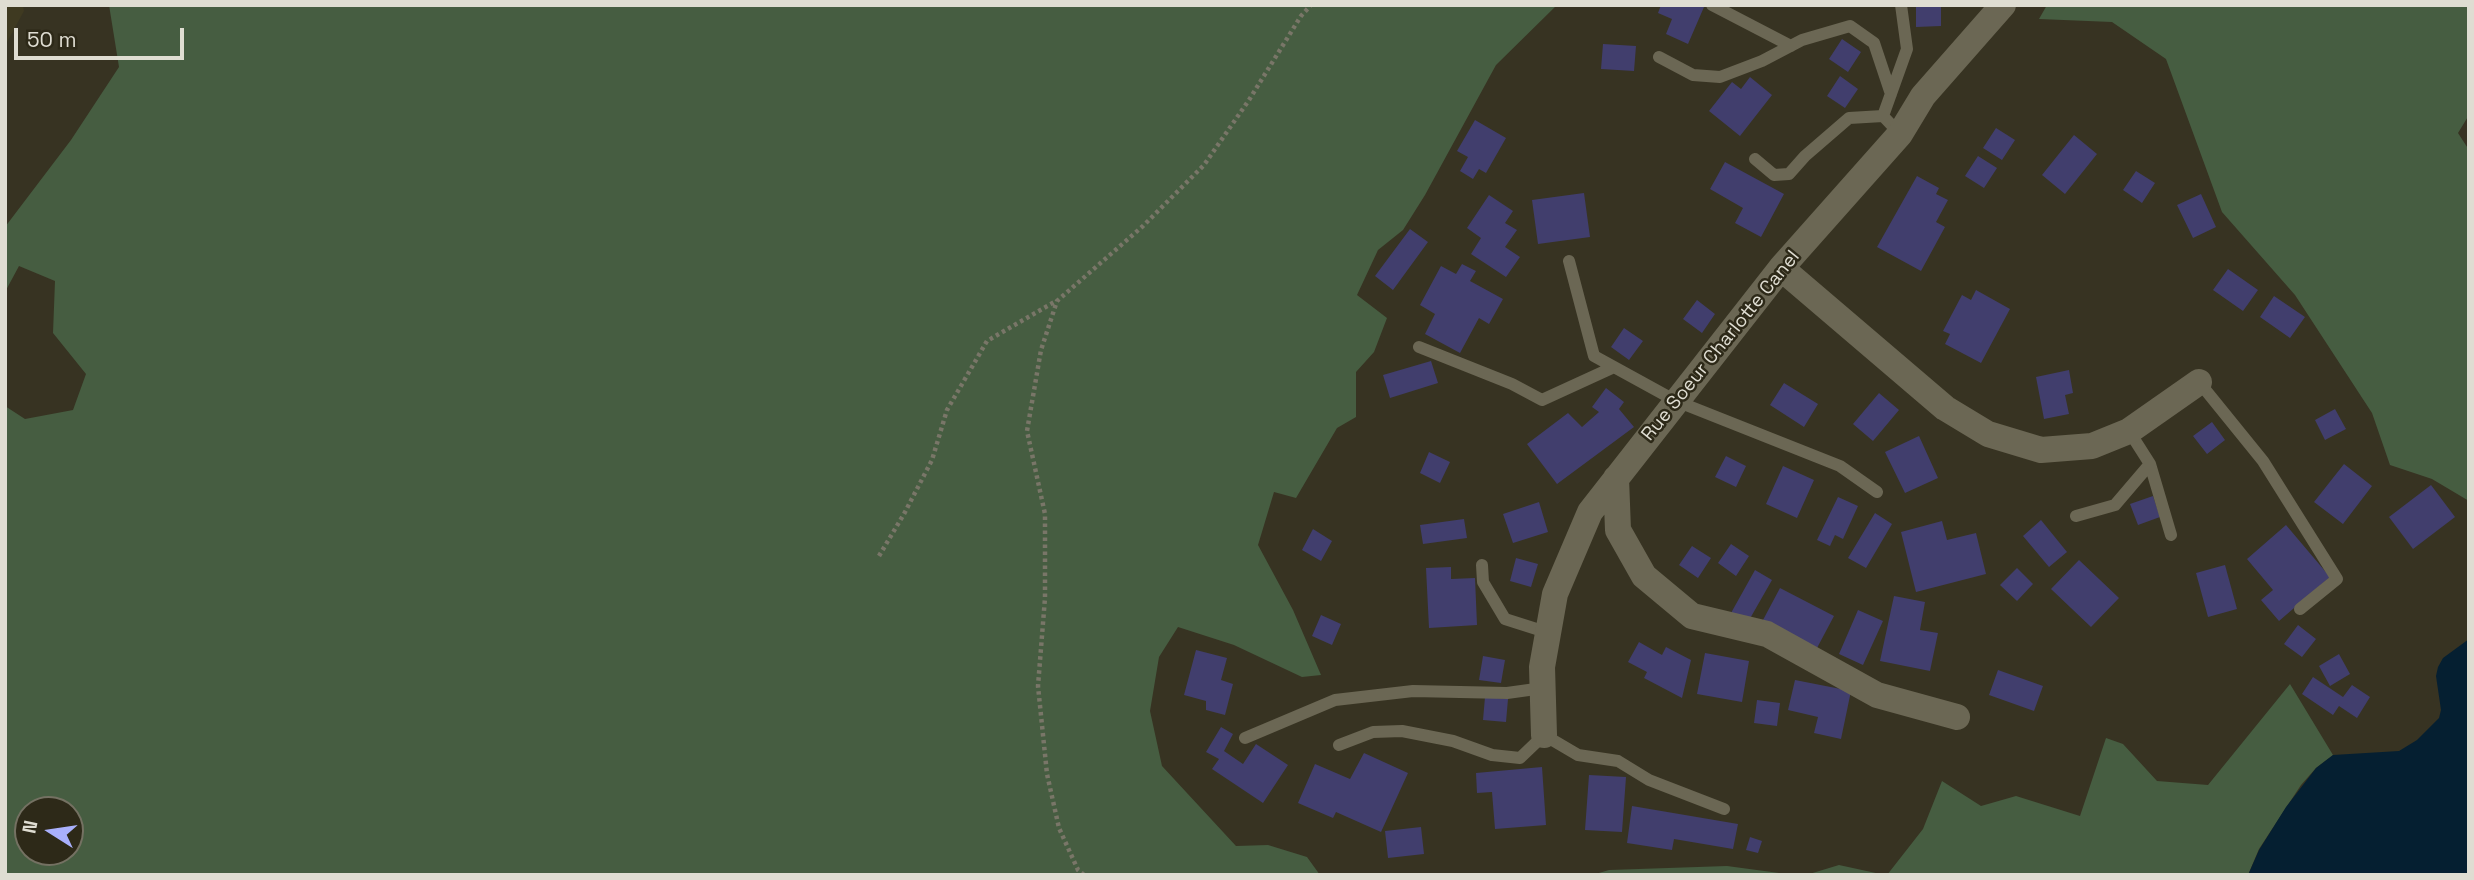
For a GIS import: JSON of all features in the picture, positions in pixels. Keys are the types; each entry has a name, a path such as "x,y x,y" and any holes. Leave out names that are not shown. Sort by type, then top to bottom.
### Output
{"street":[{"name":"Rue Soeur Charlotte Canel","path":"1544,735 1542,667 1555,594 1590,512 1891,125 1923,96 2003,5"},
{"path":"1782,268 1945,408 1988,434 2041,450 2092,446 2129,430 2199,382"},
{"path":"1616,478 1618,530 1644,576 1692,616 1767,634 1877,695 1956,717"}],"lane":[{"path":"1712,5 1791,46"},
{"path":"1891,94 1907,50 1901,5"},
{"path":"1659,57 1693,75 1720,77 1762,61 1791,46 1850,26 1874,43 1891,94 1891,125 1849,118 1805,156 1789,174 1774,175 1755,159"},
{"path":"1569,261 1594,356 1676,401 1840,466 1878,492"},
{"path":"1419,347 1512,384 1542,400 1614,367"},
{"path":"2199,382 2263,461 2337,579 2300,609"},
{"path":"2129,430 2150,464 2171,535"},
{"path":"2076,516 2115,505 2150,464"},
{"path":"1482,565 1483,582 1505,619 1549,633"},
{"path":"1245,738 1335,700 1413,691 1507,693 1543,688"},
{"path":"1339,745 1373,732 1402,731 1454,741 1492,755 1521,758 1544,735 1578,755 1618,761 1649,780 1724,809"}],"path":[{"path":"879,556 932,460 947,410 987,341 1057,301 1143,226 1204,165 1249,100 1301,16 1311,5"},
{"path":"1057,301 1041,350 1027,430 1045,514 1045,598 1038,686 1047,774 1059,828 1078,870 1084,875"}],"shaded area":[{"path":"5,5 23,5 24,11 5,46"}],"green space":[{"path":"109,5 1557,5 1496,65 1403,230 1378,250 1357,295 1387,318 1374,352 1356,372 1356,417 1337,428 1296,498 1274,492 1258,545 1293,610 1321,675 1302,677 1234,645 1178,627 1159,657 1150,711 1162,766 1236,846 1268,845 1307,857 1320,875 5,875 5,406 25,419 73,410 86,374 53,333 55,281 19,266 5,292 5,227 71,140 119,67"},
{"path":"2047,5 2469,5 2469,115 2458,133 2469,150 2469,501 2432,479 2390,465 2372,413 2295,295 2222,212 2166,59 2112,22 2039,19"},
{"path":"2290,684 2333,755 2316,768 2301,785 2259,849 2248,875 1887,875 1923,829 1942,781 1981,806 2016,796 2080,816 2106,738 2123,744 2157,781 2208,785"},
{"path":"1839,865 1885,875 1806,875"},
{"path":"1727,866 1794,875 1592,875 1609,870"}],"water":[{"path":"2469,639 2469,875 2248,875 2259,850 2286,807 2316,768 2333,755 2399,751 2417,740 2439,718 2441,710 2436,676 2438,667 2443,658"}],"building":[{"path":"1661,5 1704,7 1688,44 1666,34 1672,19 1658,13"},
{"path":"1916,5 1941,5 1941,26 1916,27"},
{"path":"1842,39 1861,52 1848,72 1829,59"},
{"path":"1603,44 1636,46 1634,71 1601,69"},
{"path":"1840,76 1858,89 1845,108 1827,96"},
{"path":"1750,77 1772,95 1740,136 1709,111 1732,82 1741,89"},
{"path":"1475,120 1506,138 1486,173 1479,169 1473,179 1460,171 1468,157 1457,151"},
{"path":"1996,128 2015,140 2002,160 1983,148"},
{"path":"2074,135 2097,154 2065,194 2042,175"},
{"path":"1978,156 1997,168 1984,188 1965,176"},
{"path":"1725,162 1784,194 1761,237 1735,223 1743,208 1710,189"},
{"path":"2136,171 2155,183 2142,203 2123,190"},
{"path":"1917,176 1939,188 1936,194 1948,200 1936,222 1945,227 1921,271 1877,247"},
{"path":"1584,193 1590,237 1538,244 1532,200"},
{"path":"2201,194 2216,227 2193,238 2177,205"},
{"path":"1489,195 1513,211 1505,223 1517,230 1505,247 1520,257 1506,277 1471,254 1481,238 1467,228"},
{"path":"1410,229 1428,242 1393,290 1375,276"},
{"path":"1462,264 1476,271 1470,281 1503,299 1489,324 1479,318 1460,353 1425,334 1435,314 1420,305 1441,266 1456,274"},
{"path":"2228,269 2258,290 2243,311 2213,290"},
{"path":"1976,290 2010,309 1981,363 1945,344 1950,334 1943,331 1962,295 1971,300"},
{"path":"2274,296 2305,317 2290,338 2260,317"},
{"path":"1697,300 1715,314 1702,333 1683,319"},
{"path":"1624,328 1643,341 1629,360 1611,347"},
{"path":"1431,361 1438,383 1390,398 1383,375"},
{"path":"2069,370 2073,393 2065,395 2069,414 2044,419 2036,377"},
{"path":"1784,383 1818,404 1804,427 1770,405"},
{"path":"1606,388 1624,402 1619,409 1634,427 1557,484 1527,444 1568,413 1582,427 1599,412 1592,407"},
{"path":"1879,393 1899,410 1873,441 1853,424"},
{"path":"2335,409 2346,429 2325,440 2315,420"},
{"path":"2212,422 2225,440 2207,454 2193,436"},
{"path":"1919,436 1938,478 1905,493 1885,452"},
{"path":"1429,452 1450,462 1440,483 1420,473"},
{"path":"1726,456 1746,466 1736,487 1715,477"},
{"path":"2344,464 2372,486 2343,524 2314,502"},
{"path":"1783,466 1814,480 1797,518 1766,504"},
{"path":"2431,485 2455,517 2413,549 2389,517"},
{"path":"2153,496 2160,517 2138,525 2130,504"},
{"path":"1838,497 1858,506 1843,539 1835,535 1830,546 1817,540"},
{"path":"1539,502 1548,532 1513,543 1503,514"},
{"path":"1875,513 1892,524 1866,568 1848,558"},
{"path":"1464,519 1467,538 1423,544 1420,525"},
{"path":"2041,520 2067,552 2049,567 2023,536"},
{"path":"1942,521 1947,540 1976,533 1986,574 1916,592 1901,532"},
{"path":"2286,525 2330,577 2279,621 2261,600 2273,590 2247,559"},
{"path":"1313,529 1332,541 1321,561 1302,550"},
{"path":"1731,544 1749,556 1736,576 1718,563"},
{"path":"1692,546 1711,558 1698,578 1679,565"},
{"path":"1516,558 1538,564 1531,587 1510,581"},
{"path":"2079,560 2119,598 2091,627 2051,589"},
{"path":"2225,565 2237,609 2208,617 2196,573"},
{"path":"1451,567 1451,579 1475,578 1477,625 1429,628 1426,568"},
{"path":"2017,568 2033,584 2017,601 2000,585"},
{"path":"1755,570 1772,580 1748,622 1731,613"},
{"path":"1780,588 1834,616 1817,648 1763,620"},
{"path":"1894,596 1925,602 1920,630 1938,633 1930,671 1880,661"},
{"path":"1858,610 1883,621 1863,665 1839,654"},
{"path":"1321,615 1341,624 1332,645 1312,636"},
{"path":"2298,625 2316,639 2302,657 2284,644"},
{"path":"1639,642 1662,655 1666,647 1691,660 1682,698 1644,678 1647,672 1628,662"},
{"path":"1196,650 1227,658 1221,680 1233,684 1225,715 1206,710 1206,701 1184,695"},
{"path":"1705,653 1749,661 1742,702 1697,694"},
{"path":"2339,654 2350,674 2330,686 2319,666"},
{"path":"1483,656 1505,660 1501,683 1479,680"},
{"path":"1998,670 2043,686 2034,711 1989,695"},
{"path":"2313,677 2343,697 2352,685 2370,697 2357,718 2339,706 2333,715 2302,694"},
{"path":"1795,680 1851,691 1841,739 1814,733 1818,717 1788,710"},
{"path":"1485,697 1508,699 1506,722 1483,720"},
{"path":"1757,700 1780,703 1777,726 1754,723"},
{"path":"1221,727 1233,734 1224,751 1243,764 1256,744 1288,765 1263,803 1212,769 1219,759 1206,752"},
{"path":"1364,753 1408,773 1381,832 1336,812 1333,818 1298,803 1315,764 1350,779"},
{"path":"1542,767 1546,825 1495,829 1492,792 1477,793 1476,773"},
{"path":"1589,775 1626,777 1622,832 1585,830"},
{"path":"1632,806 1738,824 1733,849 1674,839 1672,850 1627,843"},
{"path":"1421,827 1424,854 1388,858 1385,831"},
{"path":"1750,837 1762,841 1758,853 1746,850"}]}
